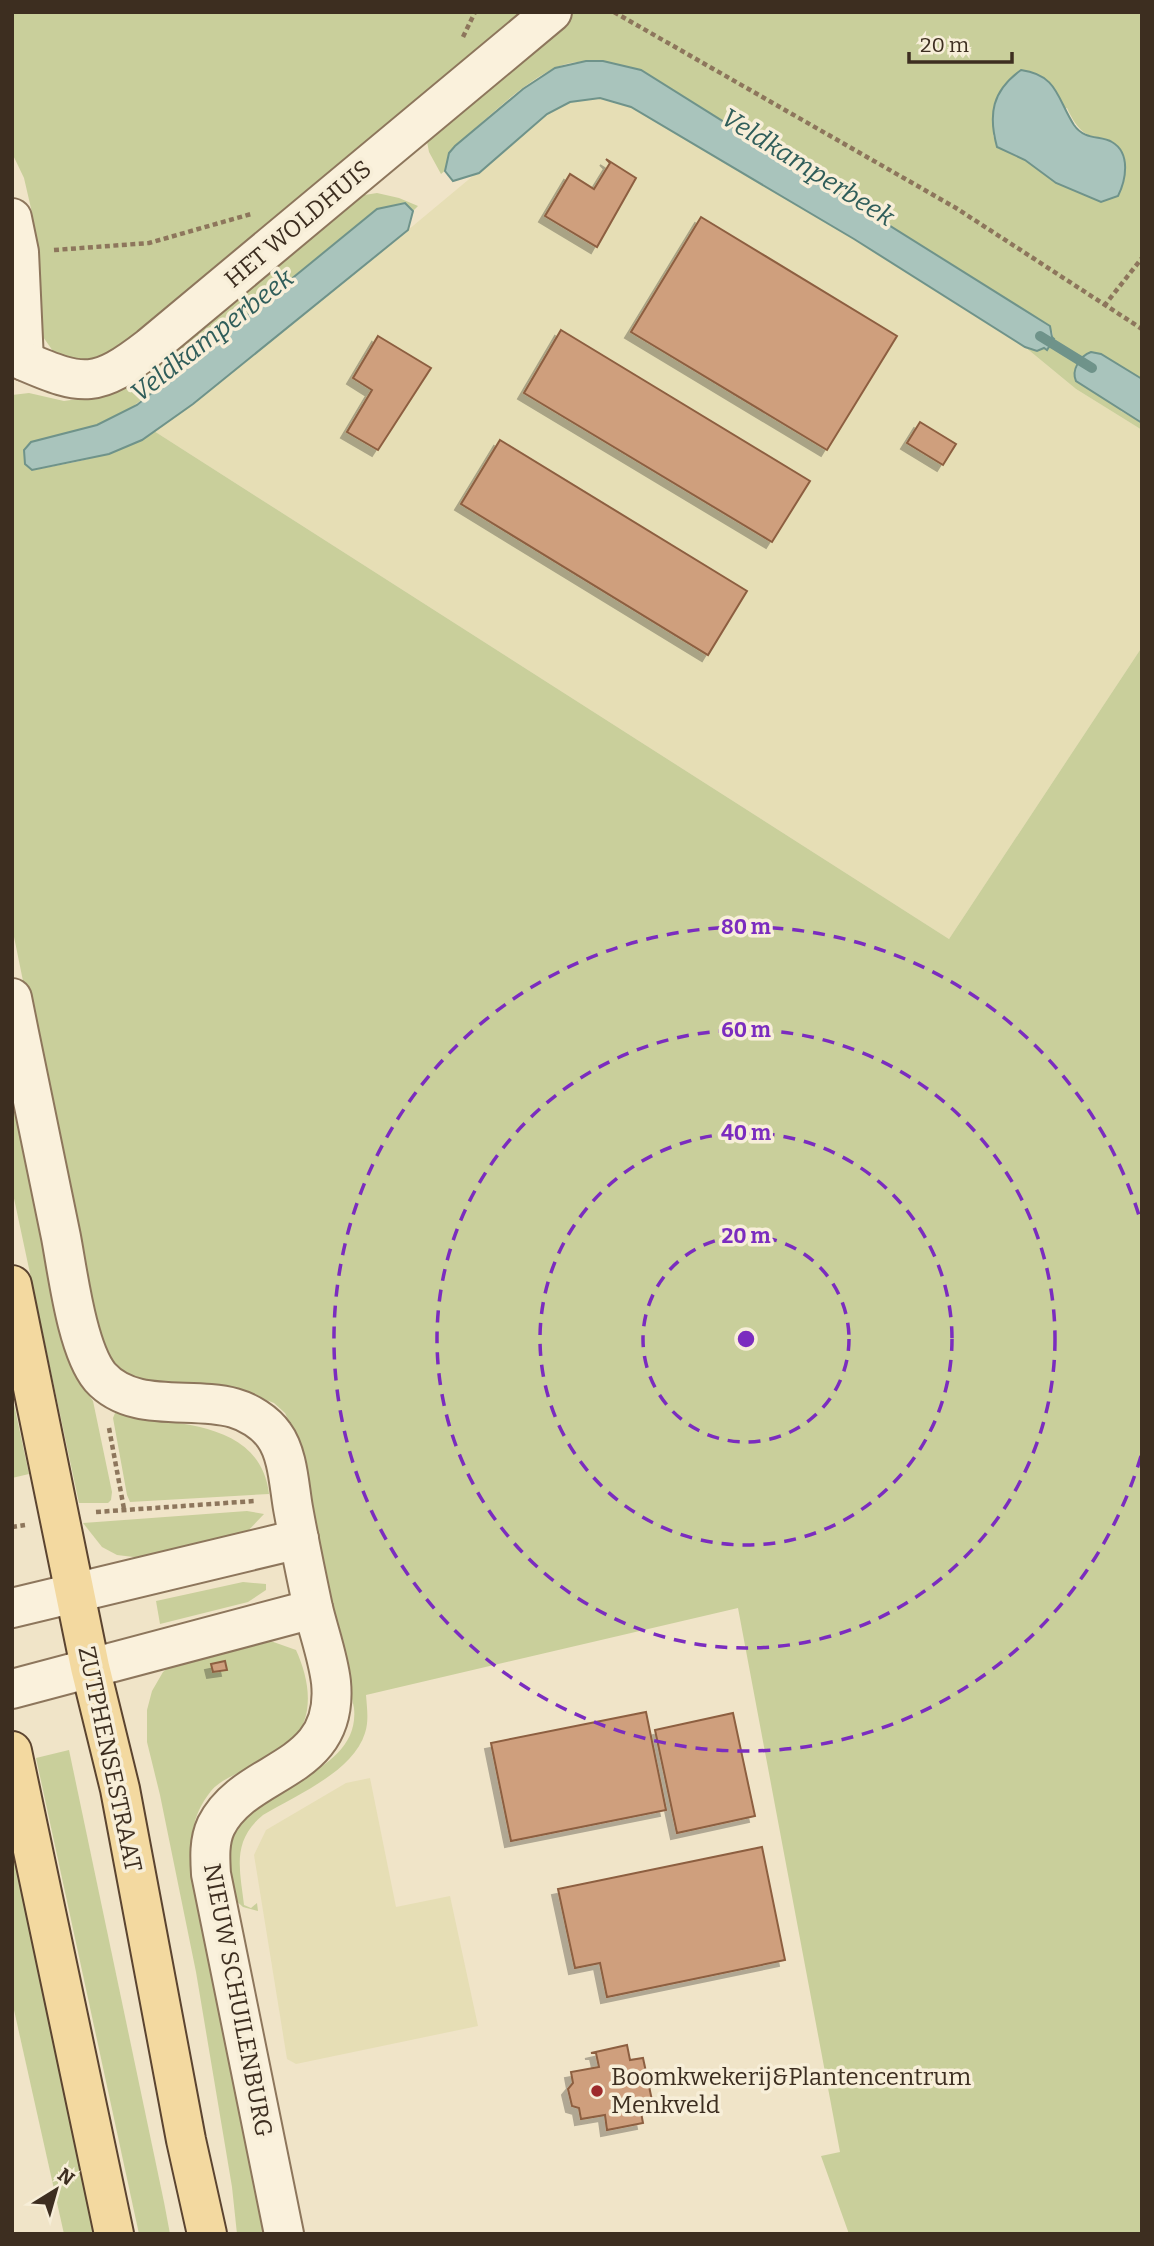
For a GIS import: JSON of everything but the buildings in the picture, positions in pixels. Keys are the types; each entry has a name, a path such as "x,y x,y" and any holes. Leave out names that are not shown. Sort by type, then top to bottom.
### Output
{"main road":[{"name":"ZUTPHENSESTRAAT","path":"12,1285 74,1593 120,1789 186,2140 207,2234"},
{"path":"12,1751 114,2234"}],"street":[{"name":"HET WOLDHUIS","path":"18,365 62,378 86,380 125,365 552,12"},
{"path":"16,235 18,365"},
{"name":"NIEUW SCHUILENBURG","path":"12,998 81,1333 89,1360 100,1376 116,1391 140,1399 232,1408 253,1416 274,1435 284,1460 313,1609 331,1681 331,1703 325,1726 305,1755 229,1807 216,1827 210,1852 211,1874 284,2234"},
{"path":"12,1608 299,1539"},
{"path":"12,1689 313,1609"}],"path":[{"path":"460,43 475,12"},
{"path":"614,12 956,208 1142,329"},
{"path":"16,235 149,243 260,211"},
{"path":"1104,306 1142,258"},
{"path":"100,1376 124,1509"},
{"path":"58,1518 124,1509 291,1498"}],"shaded area":[{"path":"593,98 609,99 631,107 854,239 1025,347 1076,389 1142,430 1142,647 949,939 154,431 193,404 547,114 570,102"},
{"path":"370,1778 396,1907 450,1896 478,2026 296,2064 287,2059 254,1855 266,1830 346,1783"}],"green space":[{"path":"12,12 530,12 121,355 83,364 55,354 41,334 33,217 24,178 12,153"},
{"path":"565,12 1142,12 1142,379 1096,352 1121,411 1142,423 1142,430 1076,389 1025,347 1031,350 1046,350 1053,335 1052,331 603,61 566,64 529,83 455,146 449,153 447,169 441,174 429,152 425,131","holes":["1067,108 1085,133 1104,139 1040,170 997,147 993,135"]},
{"path":"377,193 418,206 413,211 404,203 377,209 130,409 97,425 31,442 24,450 32,470 111,452 154,431 949,939 1142,647 1142,2234 849,2234 821,2156 840,2152 738,1608 366,1695 365,1733 359,1747 349,1759 307,1791 263,1815 246,1835 240,1857 244,1905 251,1908 257,1903 258,1911 243,1907 232,1897 230,1852 233,1837 244,1818 261,1803 324,1765 341,1750 352,1731 354,1708 296,1436 285,1413 274,1403 251,1394 130,1385 113,1372 91,1314 12,927 12,395 29,393 64,401 99,396 352,197"},
{"path":"12,1074 70,1353 76,1377 93,1401 112,1492 108,1503 79,1503 12,1189"},
{"path":"12,1395 29,1474 12,1478"},
{"path":"115,1413 130,1417 195,1426 235,1441 251,1453 263,1471 269,1494 130,1502 113,1418"},
{"path":"247,1511 264,1514 246,1533 142,1558 117,1555 102,1547 83,1523"},
{"path":"243,1582 266,1584 266,1590 248,1602 160,1624 156,1601"},
{"path":"265,1639 296,1650 305,1674 307,1711 298,1734 289,1745 217,1785 204,1800 192,1836 190,1866 267,2234 237,2234 232,2187 196,1972 147,1742 147,1710 152,1691 163,1672 183,1655"},
{"path":"69,1750 170,2234 139,2234 36,1758"},
{"path":"12,1836 95,2234 64,2234 12,2001"}],"water":[{"path":"586,61 603,61 641,70 1050,326 1054,339 1047,350 1044,348 1037,351 1025,347 854,239 631,107 600,98 570,102 547,114 479,173 453,181 445,171 449,153 455,146 523,89 555,68"},
{"path":"1021,70 1042,77 1050,83 1078,130 1088,136 1108,140 1118,147 1125,167 1118,196 1101,202 1056,183 1025,160 997,147 993,124 995,104 1004,86"},
{"path":"405,203 413,211 408,230 193,404 142,440 109,454 32,470 25,464 24,450 31,442 97,425 137,405 377,209"},
{"path":"1091,352 1101,354 1142,379 1142,423 1076,381 1078,364"}],"waterway":[{"name":"Veldkamperbeek","path":"1040,336 1092,368"}],"place":[{"name":"Boomkwekerij&Plantencentrum Menkveld","path":"597,2091"}]}
